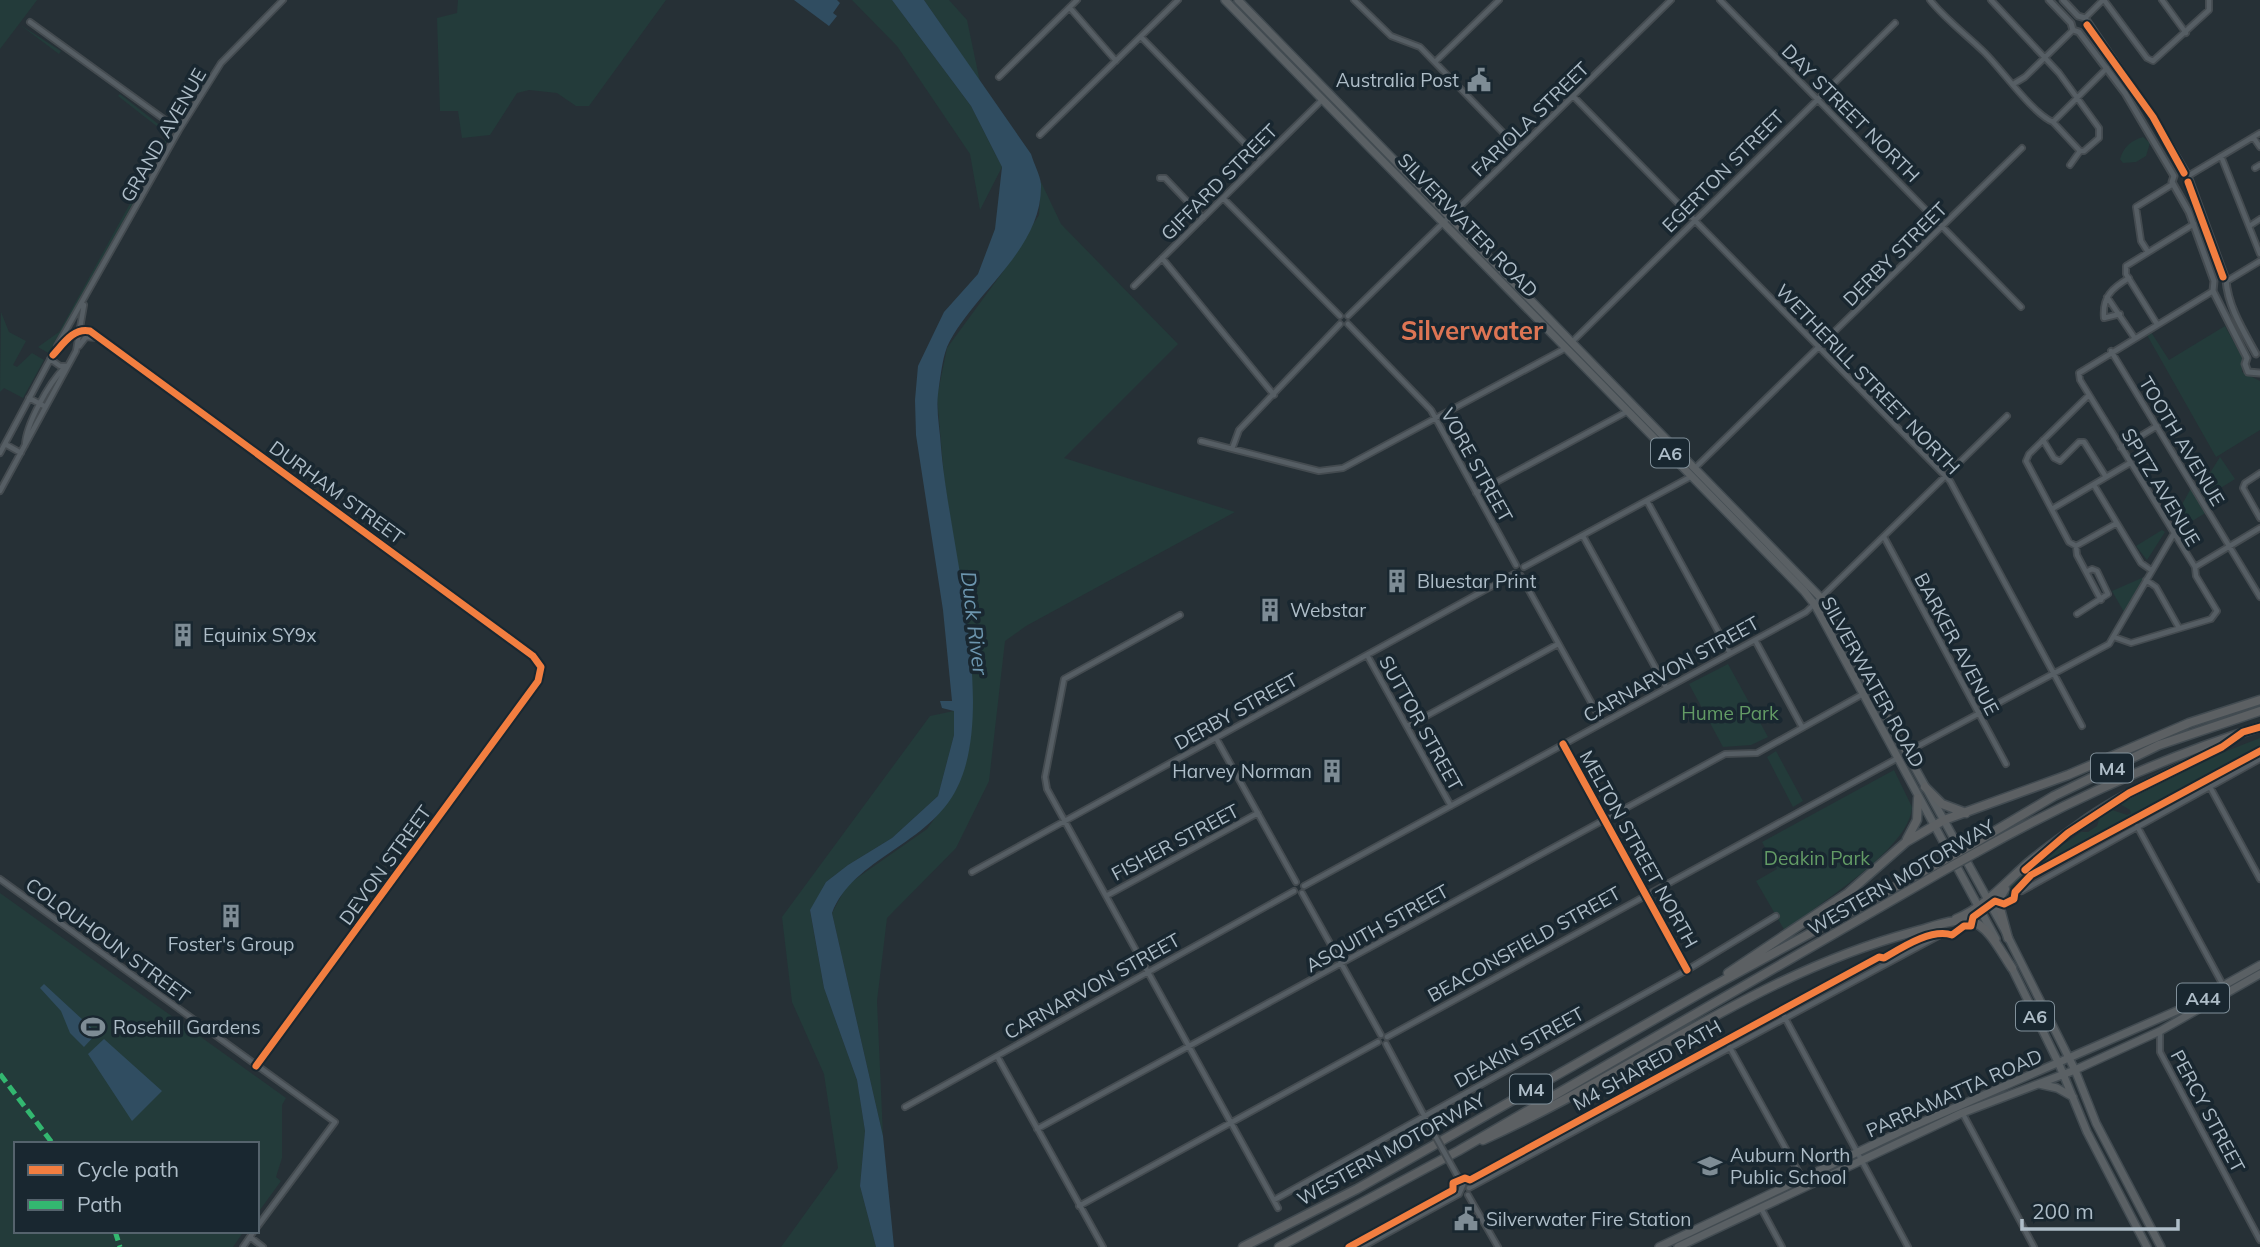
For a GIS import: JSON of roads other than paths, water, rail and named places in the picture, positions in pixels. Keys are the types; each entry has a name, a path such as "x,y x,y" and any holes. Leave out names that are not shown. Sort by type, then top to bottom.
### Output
{"highway":[{"name":"SILVERWATER ROAD","path":"1224,0 1444,223 1696,467 1821,598 2008,938 2070,1059"},
{"name":"SILVERWATER ROAD","path":"1238,0 1450,217 1628,411 1815,605 2012,968 2064,1074"},
{"path":"1706,990 1740,964 1848,893 1906,842 1944,820 2068,775 2189,723 2260,700"},
{"name":"WESTERN MOTORWAY","path":"1975,848 2054,796 2159,745 2260,711"},
{"name":"WESTERN MOTORWAY","path":"1279,1247 1458,1151 1975,848 2141,769 2260,727"},
{"path":"1978,907 2067,833 2138,788 2222,747 2243,733"},
{"path":"1925,787 1942,804 1966,814"},
{"path":"1906,842 1917,820 1918,798"},
{"path":"2008,938 1998,907 2002,892 2067,833"},
{"name":"WESTERN MOTORWAY","path":"1242,1247 1357,1189 1706,990 1939,868"},
{"name":"M4","path":"1458,1151 1786,978 1850,952 1947,923 1978,907"},
{"name":"M4","path":"1947,923 1972,922 1984,928 2012,968"},
{"name":"PARRAMATTA ROAD","path":"1678,1247 1761,1208 1860,1156 2224,987 2260,965"},
{"name":"PARRAMATTA ROAD","path":"1659,1247 1671,1245 1802,1178 2075,1070 2160,1031 2260,974"},
{"name":"A6","path":"2070,1059 2096,1123 2161,1247"},
{"name":"A6","path":"2064,1074 2087,1132 2147,1247"},
{"path":"2039,1084 2057,1088 2073,1098"}],"street":[{"name":"GRAND AVENUE","path":"0,453 179,130 222,64 283,0"},
{"path":"999,77 1077,0"},
{"path":"1040,135 1178,0"},
{"path":"1354,0 1391,36 1417,45 1519,149"},
{"path":"1435,62 1499,0"},
{"name":"FARIOLA STREET","path":"1348,316 1671,0"},
{"name":"DAY STREET NORTH","path":"1720,0 2021,307"},
{"path":"1930,0 2080,151"},
{"path":"1991,0 2045,57 2077,97 2100,133 2086,150 2080,151 2070,165"},
{"path":"2049,0 2106,68 2174,176 2175,186 2194,224 2214,281 2215,292 2247,358 2245,367 2248,372 2260,373"},
{"path":"2063,0 2086,22 2156,122 2187,177 2225,279 2225,289 2258,355 2247,358"},
{"path":"2015,83 2086,22 2103,0 2150,60 2160,58 2209,10 2209,0"},
{"path":"2162,0 2186,33"},
{"path":"1070,8 1116,61"},
{"path":"2071,23 2078,16"},
{"path":"30,22 179,130"},
{"name":"EGERTON STREET","path":"1201,441 1331,472 1436,419 1570,345 1694,219 1895,23"},
{"path":"1141,37 1261,160"},
{"path":"2053,123 2106,68"},
{"name":"WETHERILL STREET NORTH","path":"1573,96 1946,476 2082,726"},
{"name":"GIFFARD STREET","path":"1134,285 1323,99"},
{"path":"2148,252 2140,241 2136,207 2175,186 2260,132"},
{"path":"2253,137 2260,147"},
{"name":"DERBY STREET","path":"1696,467 2022,148"},
{"path":"2221,156 2251,225 2260,254"},
{"path":"2174,176 2187,177"},
{"path":"1160,178 1165,178 1203,218"},
{"path":"1223,198 1340,316 1340,324 1236,434 1232,449"},
{"path":"2251,225 2260,219"},
{"path":"2157,324 2129,278 2126,266 2194,224"},
{"path":"1162,258 1274,395"},
{"path":"2214,281 2225,279 2260,261"},
{"path":"2120,314 2109,320 2104,318 2107,298 2110,289 2129,278"},
{"path":"2111,351 2215,292 2225,289"},
{"name":"GRAND AVENUE","path":"0,491 76,351 86,298"},
{"path":"2107,298 2134,337"},
{"name":"DURHAM STREET","path":"81,316 98,338 533,656 541,667 538,681"},
{"path":"1340,316 1348,316 1348,324 1340,324"},
{"name":"VORE STREET","path":"1348,324 1426,403 1516,565"},
{"path":"69,364 60,366 51,357 79,331 92,332"},
{"path":"76,351 84,338 98,338"},
{"name":"SPITZ AVENUE","path":"2111,351 2079,373 2089,395 2195,567 2196,576 2216,608 2216,615 2179,628"},
{"name":"TOOTH AVENUE","path":"2111,351 2260,597"},
{"path":"2076,546 2069,542 2026,461 2043,440 2089,395"},
{"path":"29,398 44,406"},
{"path":"1476,493 1628,411"},
{"name":"CARNARVON STREET","path":"1304,886 1815,605 2007,416"},
{"path":"2121,448 2157,426"},
{"path":"2043,440 2053,457 2060,461 2079,442 2084,442 2106,477"},
{"path":"5,444 23,450"},
{"path":"2052,509 2130,463"},
{"path":"0,472 9,475"},
{"path":"2260,473 2244,485 2243,489 2260,518"},
{"path":"1602,722 1521,576 1514,574 1516,565 1524,567 1692,476"},
{"path":"2094,485 2141,563 2151,570"},
{"path":"1647,501 1730,653"},
{"path":"2076,546 2117,523"},
{"path":"2195,567 2260,528"},
{"path":"1903,747 1919,746 2104,647 2114,637 2173,535"},
{"path":"1583,536 1666,687"},
{"name":"BARKER AVENUE","path":"1884,537 2006,764"},
{"path":"2076,546 2077,555 2101,600"},
{"path":"1521,576 1524,567"},
{"path":"2077,614 2108,594 2095,569 2086,572"},
{"name":"DERBY STREET","path":"972,872 1514,574"},
{"path":"2114,637 2131,643 2179,628 2156,587 2146,580"},
{"path":"2095,590 2104,584"},
{"path":"1180,615 1064,679 1045,778 1046,789 1278,1208"},
{"path":"1755,640 1802,727 1863,694"},
{"path":"1408,726 1558,644"},
{"name":"SUTTOR STREET","path":"1367,655 1451,806"},
{"name":"DEVON STREET","path":"256,1066 538,681"},
{"name":"ASQUITH STREET","path":"1037,1129 1730,752 1757,753 1802,727"},
{"path":"1216,738 1296,882 1304,886 1302,893 1340,964 1384,1036 1386,1045 1423,1115 1498,1247"},
{"name":"MELTON STREET NORTH","path":"1563,744 1687,970"},
{"name":"BEACONSFIELD STREET","path":"1384,1036 1898,758"},
{"path":"2022,891 2260,759"},
{"path":"2210,787 2260,879"},
{"name":"FISHER STREET","path":"1106,896 1258,813"},
{"path":"2137,826 2224,987"},
{"name":"COLQUHOUN STREET","path":"0,879 335,1122 259,1225"},
{"path":"1296,882 1294,891 1302,893"},
{"name":"CARNARVON STREET","path":"905,1107 1147,970 1294,891"},
{"name":"DEAKIN STREET","path":"1274,1200 1687,970 1776,916"},
{"path":"1362,1247 1459,1194 1466,1187 1944,933"},
{"path":"1784,1016 1908,1247"},
{"name":"PERCY STREET","path":"2160,1031 2160,1052 2260,1240"},
{"path":"1079,1206 1378,1042 1384,1036"},
{"path":"1378,1042 1386,1045"},
{"path":"1729,1046 1802,1178"},
{"path":"997,1056 1103,1247"},
{"path":"1962,1113 2034,1247"},
{"path":"1459,1194 1468,1195"},
{"path":"1761,1208 1782,1247"},
{"path":"243,1247 253,1233"},
{"path":"250,1237 263,1247"}],"water":[{"path":"794,0 837,0 840,3 833,13 837,16 829,26"},
{"name":"Duck River","path":"892,0 924,0 1031,154 1041,184 1039,208 1031,230 947,347 938,394 945,484 972,668 973,713 968,754 957,788 944,807 929,824 856,878 842,894 832,913 883,1136 894,1247 876,1247 860,1186 865,1131 857,1080 824,988 810,910 826,882 892,838 938,796 954,735 954,711 942,708 940,701 952,701 943,610 916,435 915,400 918,366 944,312 978,274 995,229 1002,167 971,106"},
{"path":"44,984 97,1033 84,1047 70,1033 61,1011 40,988"},
{"path":"104,1039 162,1091 132,1121 88,1054"}],"place":[{"name":"Australia Post","path":"1479,80"},
{"name":"Bluestar Print","path":"1397,581"},
{"name":"Webstar","path":"1270,610"},
{"name":"Equinix SY9x","path":"183,635"},
{"name":"Harvey Norman","path":"1332,771"},
{"name":"Foster's Group","path":"231,916"},
{"name":"Rosehill Gardens","path":"93,1027"},
{"name":"Auburn North Public School","path":"1710,1166"},
{"name":"Silverwater Fire Station","path":"1466,1219"}],"district":[{"name":"Silverwater","path":"1472,330"}],"park label":[{"name":"Hume Park","path":"1730,713"},
{"name":"Deakin Park","path":"1817,858"}]}
